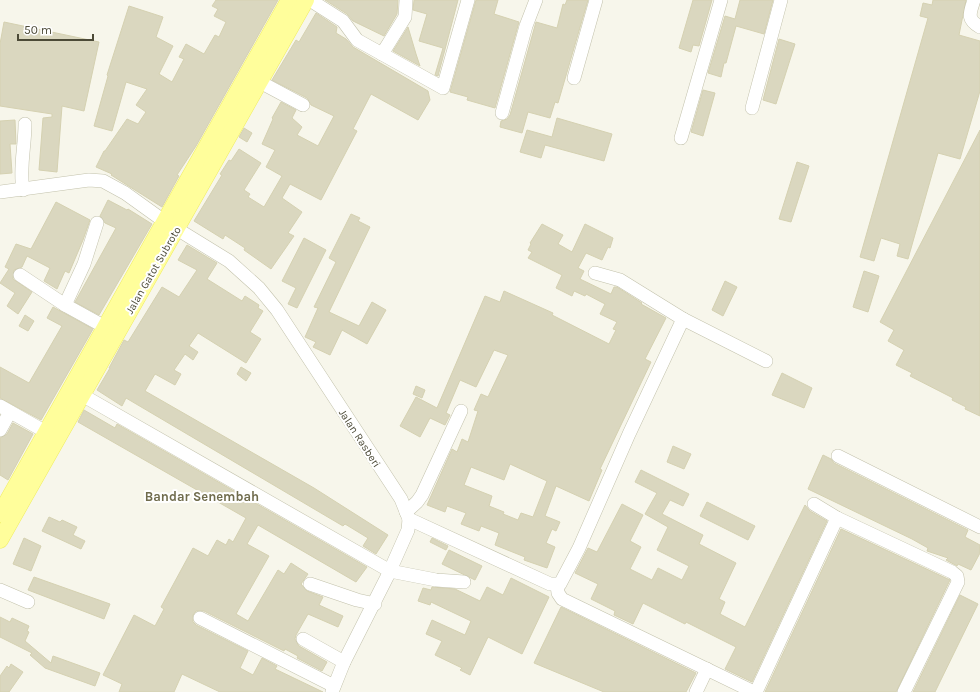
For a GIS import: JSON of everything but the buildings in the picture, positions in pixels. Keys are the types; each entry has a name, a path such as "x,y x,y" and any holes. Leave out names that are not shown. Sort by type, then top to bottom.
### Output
{"main road":[{"path":"0,514 51,435 105,327 170,225 246,78 289,0"},
{"name":"Jalan Gatot Subroto","path":"0,540 51,435 82,395 170,225 260,82 306,0"}],"street":[{"path":"310,0 343,21 357,40 443,88 468,0"},
{"path":"382,54 405,16 406,0"},
{"path":"502,113 526,26 536,0"},
{"path":"574,78 596,0"},
{"path":"681,138 721,0"},
{"path":"752,108 781,0"},
{"path":"974,0 970,17 971,21 980,27"},
{"path":"260,82 303,105"},
{"path":"23,190 20,174 25,142 25,124"},
{"name":"Jalan Rasberi","path":"0,192 89,180 103,181 228,261 263,293 277,310 401,500 407,515"},
{"path":"65,304 84,264 97,224"},
{"path":"595,273 620,280 683,319 766,361"},
{"path":"20,275 65,304 105,327"},
{"path":"407,515 550,584 560,584 579,548 629,434 683,319"},
{"path":"82,395 390,571 436,580 464,582"},
{"path":"0,430 5,409 51,435"},
{"path":"200,618 333,689 344,662 375,604 408,530 407,515 422,495 461,411"},
{"path":"838,456 980,527"},
{"path":"814,504 836,518 956,574 958,579 904,692"},
{"path":"556,585 558,593 562,599 755,692 836,518"},
{"path":"310,584 357,600 375,604"},
{"path":"0,590 28,602"},
{"path":"303,639 344,662"},
{"path":"696,692 707,669"}],"district":[{"name":"Bandar Senembah","path":"202,496"}]}
